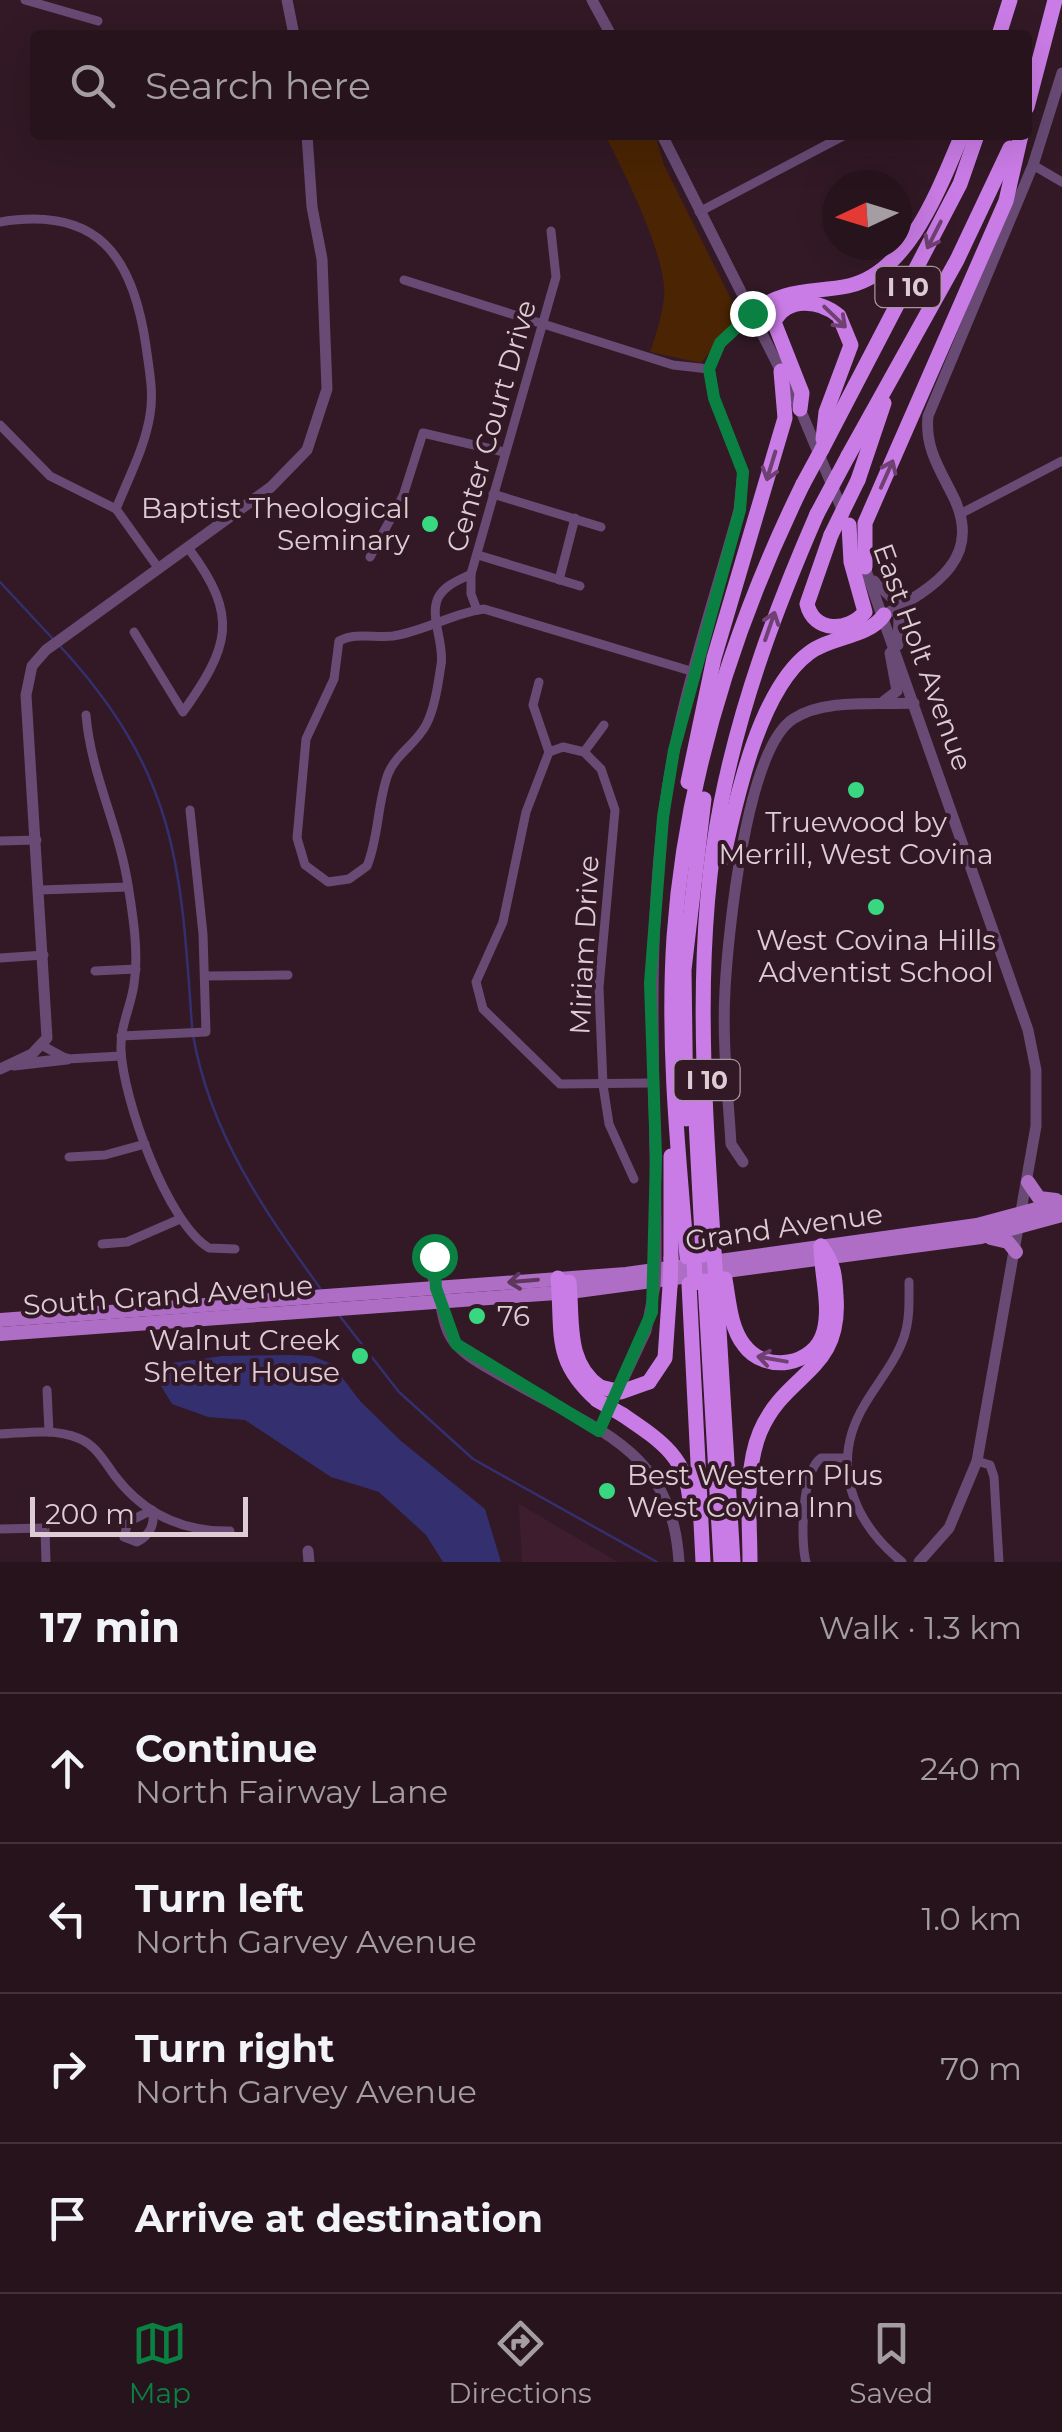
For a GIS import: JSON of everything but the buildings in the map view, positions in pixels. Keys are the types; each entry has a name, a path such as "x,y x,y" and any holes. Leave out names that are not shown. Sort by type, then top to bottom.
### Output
{"highway":[{"path":"1001,30 1012,0"},
{"path":"1009,30 1012,0"},
{"path":"1032,91 1055,0"},
{"path":"752,313 786,293 853,284 887,266 912,233 959,140"},
{"name":"I 10","path":"734,1562 706,1282 692,1256 677,1133 674,938 688,826 733,652 803,484 960,184 975,140"},
{"name":"I 10","path":"692,1256 712,1230 707,932 720,806 741,719 772,619 817,514 901,354 957,260 1016,140"},
{"path":"867,572 866,522 998,218 1017,140"},
{"path":"800,409 802,393 774,322 782,311 803,303 834,311 850,336 848,362 828,407 822,449"},
{"path":"848,525 851,562 865,612 849,624 828,627 817,622 807,604 831,535 858,480 901,354"},
{"path":"688,826 686,789 714,658 785,418 781,371"},
{"path":"707,932 737,804 767,712 783,680 818,646 886,621"},
{"path":"715,712 719,733 696,849 684,970 692,1256 743,1344 758,1358 783,1363 805,1356 824,1331 824,1256"},
{"path":"598,1394 621,1392 649,1382 665,1358 662,1286 692,1256 695,945 716,784 728,735 741,719"},
{"path":"750,1562 754,1449 766,1419 824,1355 837,1332 824,1256"},
{"path":"706,1282 712,1562"},
{"path":"706,1282 722,1562"},
{"name":"I 10","path":"703,1562 706,1282"},
{"path":"564,1285 574,1352 583,1374 598,1394 677,1457 690,1485 693,1562"}],"main road":[{"path":"1028,1182 1039,1198 1062,1201"},
{"name":"Grand Avenue","path":"329,1302 436,1287 564,1285 980,1237 1062,1201"},
{"name":"Grand Avenue","path":"824,1256 1062,1215"},
{"path":"980,1237 1008,1242 1016,1252"},
{"name":"South Grand Avenue","path":"0,1320 329,1302"},
{"name":"South Grand Avenue","path":"0,1334 329,1302"}],"street":[{"path":"25,0 98,21"},
{"path":"287,0 293,30"},
{"path":"592,0 607,30"},
{"path":"876,705 897,691 886,621 940,581 953,564 960,545 960,514 931,453 928,416 1033,165 1062,73"},
{"path":"5,1067 43,1046 48,1027 26,695 32,666 56,643 292,470 306,450 324,408 322,259 312,207 307,140"},
{"name":"East Holt Avenue","path":"664,140 800,409 848,525 898,654 1028,1030 1037,1098 1028,1182 977,1461 949,1528 919,1562"},
{"path":"699,212 836,140"},
{"path":"1033,165 1062,182"},
{"path":"0,222 28,218 79,227 112,246 140,305 152,390 150,417 116,509"},
{"name":"Center Court Drive","path":"438,624 440,595 471,574 478,555 556,277 552,230"},
{"path":"404,280 674,364 709,369"},
{"path":"692,1256 652,1083 650,983 656,884 674,750 740,510 743,472 714,398 709,369 720,343 752,313"},
{"path":"0,425 50,476 116,509 159,569"},
{"path":"370,556 403,496 423,432 504,452"},
{"path":"960,514 1062,460"},
{"path":"494,494 601,527"},
{"path":"559,580 574,518"},
{"path":"134,632 183,712 211,672 224,642 223,606 210,576 189,549"},
{"path":"478,555 580,586"},
{"path":"867,572 891,597 908,602"},
{"path":"471,574 477,610"},
{"path":"898,654 898,618 908,602"},
{"path":"438,624 443,655 429,716 387,776 366,866 349,879 328,882 305,865 297,838 306,739 334,679 338,641 391,636 477,610 504,612 694,672"},
{"path":"538,682 533,704 549,752 514,857 503,922 480,968 476,993 482,1009 550,1078 569,1086 652,1083"},
{"path":"743,1162 731,1144 725,992 739,860 771,746 795,718 821,708 914,703"},
{"path":"86,715 93,772 117,838 128,887 136,969 121,1036 121,1056 146,1144 180,1219 209,1248 235,1249"},
{"path":"549,752 563,748 584,752 604,725"},
{"name":"Miriam Drive","path":"584,752 606,779 615,810 599,987 602,1085 608,1124 634,1179"},
{"path":"121,1036 196,1033 206,976 190,810"},
{"path":"0,842 38,840"},
{"path":"40,890 128,887"},
{"path":"0,958 44,955"},
{"path":"95,971 136,969"},
{"path":"206,976 288,976"},
{"path":"43,1046 67,1059"},
{"path":"5,1067 121,1056"},
{"path":"69,1158 105,1155 146,1144"},
{"path":"102,1244 128,1242 180,1219"},
{"path":"428,1241 427,1266 448,1331 472,1358 599,1431 651,1470 670,1504 680,1562"},
{"path":"902,1562 872,1536 860,1517 846,1458 857,1420 904,1339 909,1282"},
{"path":"599,1431 646,1331 662,1286"},
{"path":"47,1390 49,1432"},
{"path":"0,1434 49,1432 79,1438 100,1452 118,1480 152,1510 188,1528 230,1531"},
{"path":"806,1562 802,1536 812,1468 821,1458 846,1458"},
{"path":"977,1461 990,1465 994,1477 999,1562"},
{"path":"0,1530 45,1528 46,1562"}],"shaded area":[{"path":"608,140 656,140 664,165 736,309 735,320 701,363 650,352 662,311 663,281 652,239"},
{"path":"222,1356 312,1356 332,1364 360,1401 401,1441 485,1509 501,1562 443,1562 426,1535 379,1492 331,1477 245,1420 208,1417 172,1404 158,1381 164,1364"},
{"path":"519,1504 618,1562 522,1562"}],"waterway":[{"path":"0,582 53,639"},
{"path":"59,645 98,691 128,735 150,778 176,867 192,1027"},
{"path":"193,1035 212,1105 242,1169 320,1288"},
{"path":"339,1315 399,1392 473,1459 657,1562"}],"place":[{"name":"Baptist Theological Seminary","path":"430,524"},
{"name":"Truewood by Merrill, West Covina","path":"856,790"},
{"name":"West Covina Hills Adventist School","path":"876,907"},
{"name":"76","path":"477,1316"},
{"name":"Walnut Creek Shelter House","path":"360,1356"},
{"name":"Best Western Plus West Covina Inn","path":"607,1491"}],"route":[{"path":"434,1256 436,1288 448,1331 456,1344 472,1358 599,1431 652,1312 656,1156 650,983 656,884 674,750 740,510 743,472 714,398 709,369 720,343 752,313"}]}
